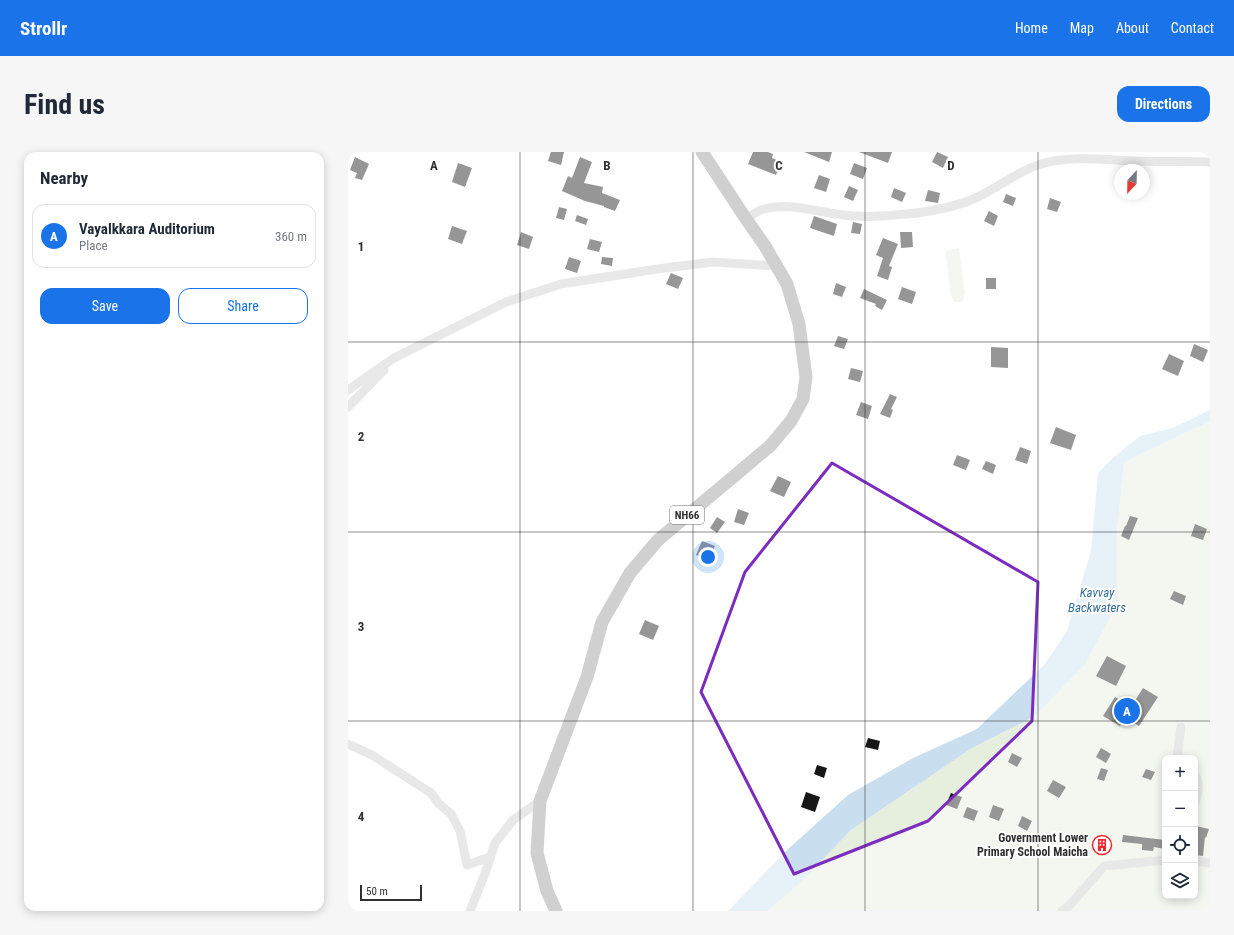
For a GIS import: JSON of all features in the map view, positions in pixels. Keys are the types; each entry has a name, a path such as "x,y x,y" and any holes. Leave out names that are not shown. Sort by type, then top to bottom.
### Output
{"highway":[{"name":"NH66","path":"556,911 547,891 537,853 540,801 587,677 602,622 630,573 658,540 770,446 791,421 803,399 806,377 799,324 787,284 766,246 746,219 702,152"}],"street":[{"path":"746,219 763,209 779,206 854,216 906,214 950,206 971,200 1039,164 1058,160 1092,159 1139,162 1210,162"},
{"path":"348,390 396,358 506,302 561,284 713,262 778,266"},
{"path":"348,407 396,358"},
{"path":"1178,755 1181,727"},
{"path":"348,744 372,755 430,793 439,804 451,814 460,832 467,865 490,857"},
{"path":"470,911 486,871 495,843 513,820 540,801"},
{"path":"1062,911 1068,907 1104,866 1162,860"},
{"path":"1198,861 1210,863"}],"highlighted area":[{"path":"832,463 1038,582 1032,721 928,821 794,874 701,692 745,572"}],"green space":[{"path":"959,248 965,293 962,302 955,302 951,296 945,251"},
{"path":"1210,422 1210,911 768,911 801,882 851,830 972,748 1035,716 1117,532 1124,462"}],"water":[{"name":"Kavvay Backwaters","path":"1210,410 1210,422 1124,462 1117,532 1117,604 1085,664 1035,716 972,748 851,830 801,882 768,911 728,911 787,850 848,795 913,758 977,729 1045,664 1067,631 1091,551 1098,473 1115,456 1140,436 1173,428"}],"building":[{"path":"551,152 564,152 561,165 548,161"},
{"path":"753,152 768,152 773,154 772,158 781,162 776,175 748,164"},
{"path":"804,152 832,152 829,162"},
{"path":"859,152 892,152 888,163"},
{"path":"937,152 948,157 943,168 932,162"},
{"path":"355,157 369,164 362,180 355,178 357,173 350,170"},
{"path":"580,157 592,162 584,183 603,187 602,193 620,200 615,211 604,206 585,201 562,191 568,176 572,178"},
{"path":"458,163 472,168 465,187 452,182"},
{"path":"854,163 867,168 863,179 850,174"},
{"path":"819,175 830,179 826,192 814,188"},
{"path":"849,186 858,190 853,201 844,197"},
{"path":"894,188 906,193 902,202 891,197"},
{"path":"928,190 940,193 938,203 925,201"},
{"path":"1006,194 1016,198 1013,206 1003,202"},
{"path":"1050,198 1061,202 1057,212 1047,209"},
{"path":"559,207 567,209 564,220 556,218"},
{"path":"989,211 998,216 994,226 984,221"},
{"path":"577,215 588,219 586,225 575,221"},
{"path":"814,216 837,224 834,236 810,228"},
{"path":"853,222 862,224 860,234 851,233"},
{"path":"452,226 467,231 462,244 448,239"},
{"path":"521,232 533,237 529,249 517,245"},
{"path":"900,232 912,232 913,247 901,248"},
{"path":"883,238 898,244 889,266 892,267 888,280 877,276 883,258 876,255"},
{"path":"590,239 602,242 599,252 587,249"},
{"path":"569,257 581,261 577,273 565,269"},
{"path":"602,257 613,258 612,266 601,264"},
{"path":"671,273 683,278 678,289 666,284"},
{"path":"986,278 996,278 996,289 986,289"},
{"path":"836,283 846,287 842,297 833,294"},
{"path":"902,287 916,292 912,304 898,299"},
{"path":"864,289 887,300 882,310 875,306 876,304 860,298"},
{"path":"838,336 848,339 844,349 834,346"},
{"path":"1194,344 1208,350 1203,362 1190,356"},
{"path":"991,347 1008,348 1008,368 991,367"},
{"path":"1169,354 1184,361 1178,376 1162,369"},
{"path":"851,368 863,371 860,382 848,379"},
{"path":"890,394 897,397 891,409 893,410 890,418 880,414"},
{"path":"861,402 872,406 868,419 856,415"},
{"path":"1056,427 1076,435 1071,450 1050,443"},
{"path":"1020,447 1031,451 1027,464 1015,460"},
{"path":"957,455 970,460 966,470 953,465"},
{"path":"986,461 996,465 993,474 982,469"},
{"path":"778,476 791,482 784,497 770,491"},
{"path":"738,509 749,513 744,525 734,522"},
{"path":"1130,516 1138,518 1129,540 1121,536"},
{"path":"717,517 725,522 717,533 710,528"},
{"path":"1195,524 1207,529 1203,540 1191,536"},
{"path":"702,541 715,546 709,560 696,555"},
{"path":"1174,591 1186,596 1183,605 1170,599"},
{"path":"645,620 659,626 653,640 639,634"},
{"path":"1107,656 1126,666 1116,686 1096,676"},
{"path":"1143,688 1158,697 1139,726 1126,718 1120,726 1103,716 1115,697 1131,707"},
{"path":"868,738 880,741 878,750 865,747"},
{"path":"1101,748 1111,754 1106,763 1096,757"},
{"path":"1012,753 1022,758 1017,767 1008,762"},
{"path":"817,765 827,768 824,778 814,774"},
{"path":"1101,768 1108,770 1104,781 1097,779"},
{"path":"1146,769 1155,772 1151,780 1142,777"},
{"path":"1053,780 1066,787 1059,798 1047,791"},
{"path":"806,792 820,797 815,812 801,807"},
{"path":"951,793 962,797 957,809 946,805"},
{"path":"993,805 1004,809 999,821 989,817"},
{"path":"967,807 978,811 974,821 963,817"},
{"path":"1022,816 1032,821 1027,831 1018,826"},
{"path":"1198,826 1209,829 1206,838 1205,837 1203,856 1198,855"},
{"path":"1123,835 1162,840 1162,848 1154,847 1153,851 1142,850 1142,844 1122,842"},
{"name":"Government Lower Primary School Maicha","path":"1095,837 1111,842 1108,853 1092,848"}],"place":[{"name":"Vayalkkara Auditorium","path":"1127,711"},
{"name":"Government Lower Primary School Maicha","path":"1102,845"}]}
